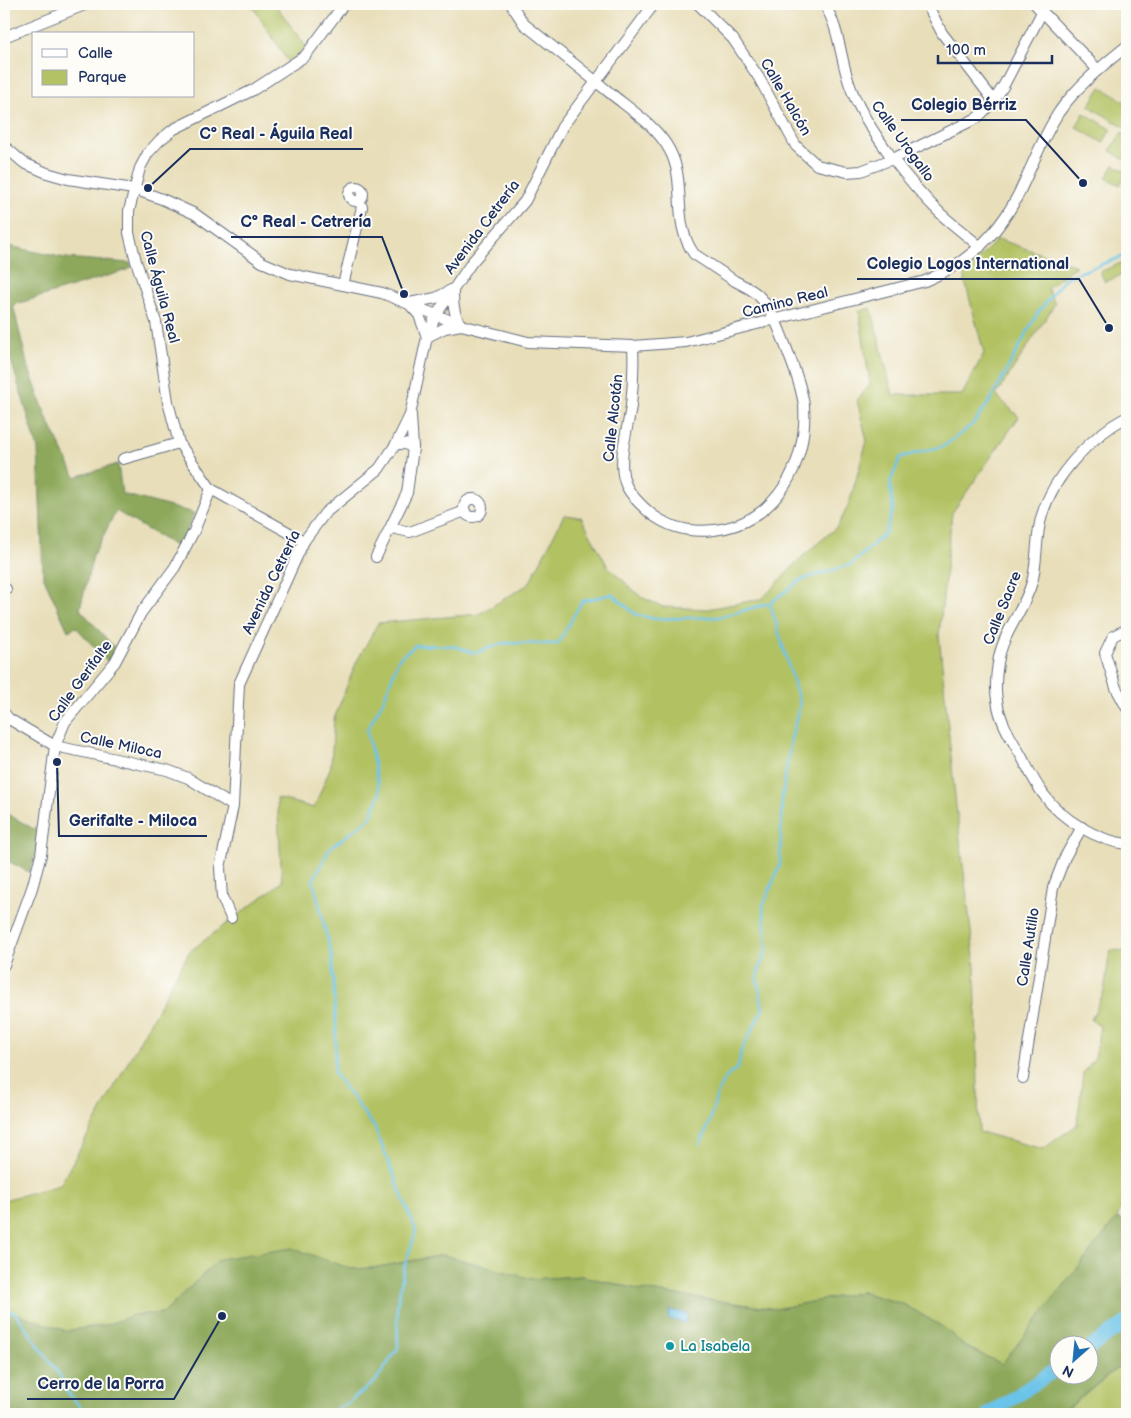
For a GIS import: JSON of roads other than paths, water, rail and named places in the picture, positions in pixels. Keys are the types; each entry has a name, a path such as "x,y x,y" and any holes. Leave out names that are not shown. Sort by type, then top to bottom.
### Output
{"street":[{"path":"4,37 87,4"},
{"name":"Calle Águila Real","path":"304,541 211,489 178,443 168,402 156,322 129,233 129,211 140,168 148,153 160,140 174,129 252,90 305,56 344,4"},
{"name":"Calle Alcotán","path":"511,4 524,24 647,122 670,151 678,181 683,236 691,249 757,295 775,320 799,380 804,404 804,425 798,459 790,477 769,506 750,519 728,529 704,531 675,528 657,519 638,503 625,484 622,465 631,404 634,346"},
{"name":"Avenida Cetrería","path":"231,918 222,897 220,868 233,806 239,684 304,541 325,513 379,469 396,444 410,415 427,337 436,315 472,262 525,201 562,127 654,4"},
{"name":"Calle Halcón","path":"698,4 733,39 759,78 796,146 806,157 817,164 847,172 861,171 895,158 977,118 994,101 1004,85 1038,8"},
{"name":"Calle Urogallo","path":"824,4 832,16 851,90 869,125 942,215 980,247"},
{"path":"927,4 942,33 994,101"},
{"path":"1038,8 1098,70"},
{"name":"Camino Real","path":"4,146 24,163 47,173 68,179 134,189 195,214 262,262 290,274 382,293 461,325 528,342 634,346 686,342 925,281 956,267 980,247 999,226 1013,205 1047,132 1071,96 1127,46"},
{"path":"343,285 362,207 359,201"},
{"path":"453,289 455,316 461,325 445,328 427,337 419,315 409,303 436,298 453,289"},
{"path":"376,557 392,528 407,492 413,448 410,415"},
{"name":"Calle Sacre","path":"1127,417 1118,422 1084,450 1052,492 1042,515 1032,582 1005,638 998,660 996,679 996,702 1007,730 1044,796 1061,813 1082,827 1106,838 1127,844"},
{"path":"123,459 178,443"},
{"path":"396,444 405,444 413,448"},
{"name":"Calle Gerifalte","path":"4,965 32,888 41,854 54,746 65,722 115,662 141,613 175,567 194,531 211,489"},
{"path":"392,528 410,532 465,511"},
{"path":"1127,629 1113,636 1105,654 1116,688 1127,708"},
{"name":"Calle Miloca","path":"4,713 9,720 54,746 167,770 188,778 233,806"},
{"name":"Calle Autillo","path":"1023,1078 1053,888 1065,857 1082,827"}],"water":[{"path":"670,1310 688,1314 685,1323 668,1319"}],"waterway":[{"path":"327,1414 347,1403 375,1382 398,1348 397,1306 404,1268 416,1231 375,1128 334,1073 336,1029 332,957 313,880 330,848 370,818 380,793 367,730 384,699 399,658 416,645 453,646 475,653 503,643 558,644 582,601 612,594 635,614 655,619 720,617 770,603 801,580 852,564 885,533 893,510 890,482 901,457 944,446 973,424 990,401 1037,314 1065,278 1127,255"},
{"path":"700,1144 711,1118 720,1087 724,1080 738,1068 741,1051 763,1009 757,976 767,948 763,906 780,865 782,798 791,739 800,704 770,603"},
{"path":"4,1313 12,1311 16,1314 61,1377 66,1390 86,1414"},
{"path":"1098,1342 1127,1322"},
{"path":"989,1414 1048,1375"},
{"path":"86,1413 127,1414"}],"place":[{"name":"Colegio Bérriz","path":"1083,183"},
{"name":"Cº Real - Águila Real","path":"148,188"},
{"name":"Cº Real - Cetrería","path":"404,294"},
{"name":"Colegio Logos International","path":"1109,328"},
{"name":"Gerifalte - Miloca","path":"57,762"},
{"name":"Cerro de la Porra","path":"222,1316"},
{"name":"La Isabela","path":"670,1346"}]}
